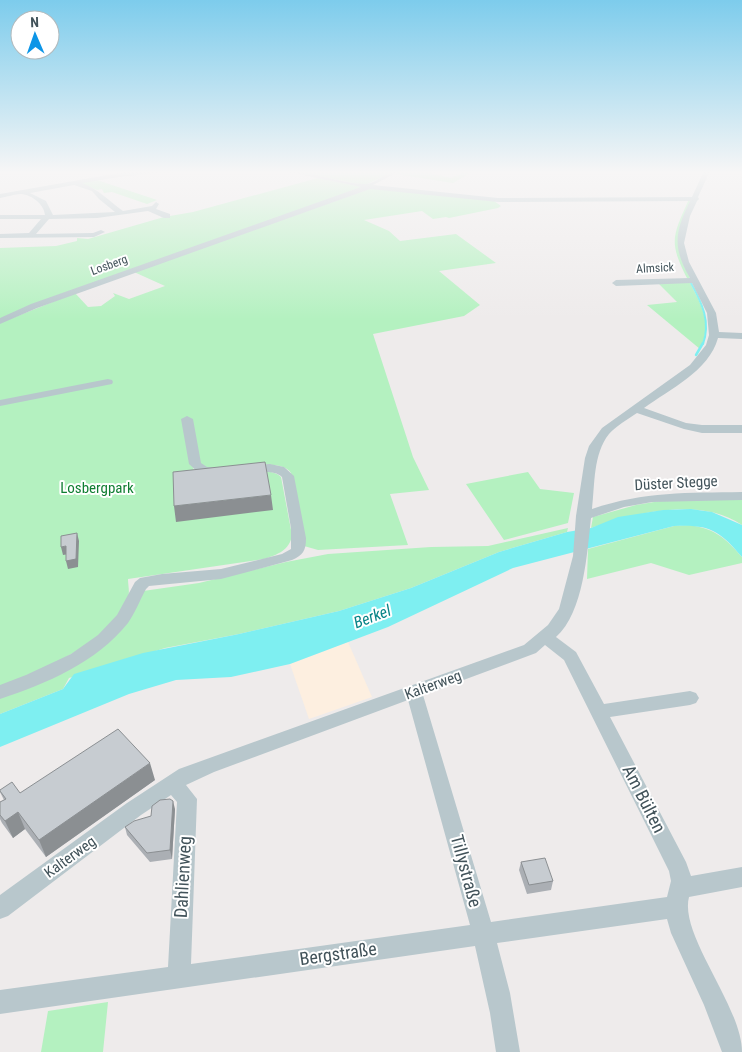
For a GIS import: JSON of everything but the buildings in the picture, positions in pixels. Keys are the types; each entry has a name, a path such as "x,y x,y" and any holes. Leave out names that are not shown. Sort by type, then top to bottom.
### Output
{"street":[{"path":"30,235 45,220"},
{"name":"Losberg","path":"0,321 34,306 276,220"},
{"path":"686,220 680,245 684,259 710,310 715,335 741,335"},
{"path":"0,236 30,235 40,237 85,235 101,232"},
{"name":"Almsick","path":"616,283 696,280"},
{"name":"Kalterweg","path":"0,908 134,810 172,784 207,766 414,692 530,648 545,637 567,610 580,556 588,472 595,446 606,430 694,368 710,350 715,335"},
{"path":"0,403 108,382"},
{"path":"637,409 684,426 702,429 742,429"},
{"path":"0,692 32,680 77,658 104,639 123,618 140,586 145,582 221,574 287,557 300,550 299,534 288,476 284,472 267,467 216,472 204,471 198,468 195,464 188,420"},
{"name":"Düster Stegge","path":"583,521 622,503 652,498 742,496"},
{"name":"Am Bülten","path":"545,637 570,656 679,869 682,881 678,897 682,933 714,1000 734,1052"},
{"name":"Tillystraße","path":"414,692 445,792 483,933 506,1030 508,1052"},
{"path":"599,712 690,698"},
{"name":"Dahlienweg","path":"172,784 187,799 179,977"},
{"path":"678,897 742,877"},
{"name":"Bergstraße","path":"0,1002 483,933 678,897"}],"shaded area":[{"path":"348,642 372,697 309,719 290,664"}],"green space":[{"path":"153,220 271,220 0,319 0,248 56,246 77,241 77,238 88,239"},
{"name":"Losbergpark","path":"281,220 364,220 389,231 400,241 456,234 496,263 439,271 480,305 464,316 373,334 413,457 429,490 390,494 408,545 318,550 304,546 291,473 286,468 268,464 216,469 192,465 194,470 254,470 275,473 281,477 292,535 289,545 278,554 264,559 128,579 128,598 121,613 109,627 74,652 0,688 0,323 75,293 88,307 101,306 115,296 113,293 129,299 165,286 134,272"},
{"path":"684,220 680,232 679,246 690,278 687,278 681,266 675,246 676,230 679,222"},
{"path":"656,281 689,281 704,314 704,339 700,349 647,305 677,302"},
{"path":"528,472 540,489 574,493 568,523 504,540 466,484"},
{"path":"742,498 742,525 725,516 707,511 687,509 647,513 591,528 593,517 636,505 660,501"},
{"path":"690,525 707,529 719,535 742,557 742,563 689,575 651,563 587,579 588,549 674,526"},
{"path":"568,528 567,532 499,552 411,588 339,611 239,634 165,648 69,678 63,689 0,714 0,696 85,654 143,591 199,583 328,554 431,547 488,546"},
{"path":"108,1002 103,1052 41,1052 48,1011"}],"water":[{"name":"Berkel","path":"691,509 712,512 742,525 742,557 727,541 713,531 697,526 674,526 513,568 388,627 290,664 231,677 176,680 129,694 0,747 0,714 63,689 74,674 143,653 239,634 339,611 411,588 499,552 567,532 591,528 618,517 663,510"}],"waterway":[{"path":"691,283 702,305 706,320 703,344"},
{"path":"696,355 703,343"}]}
